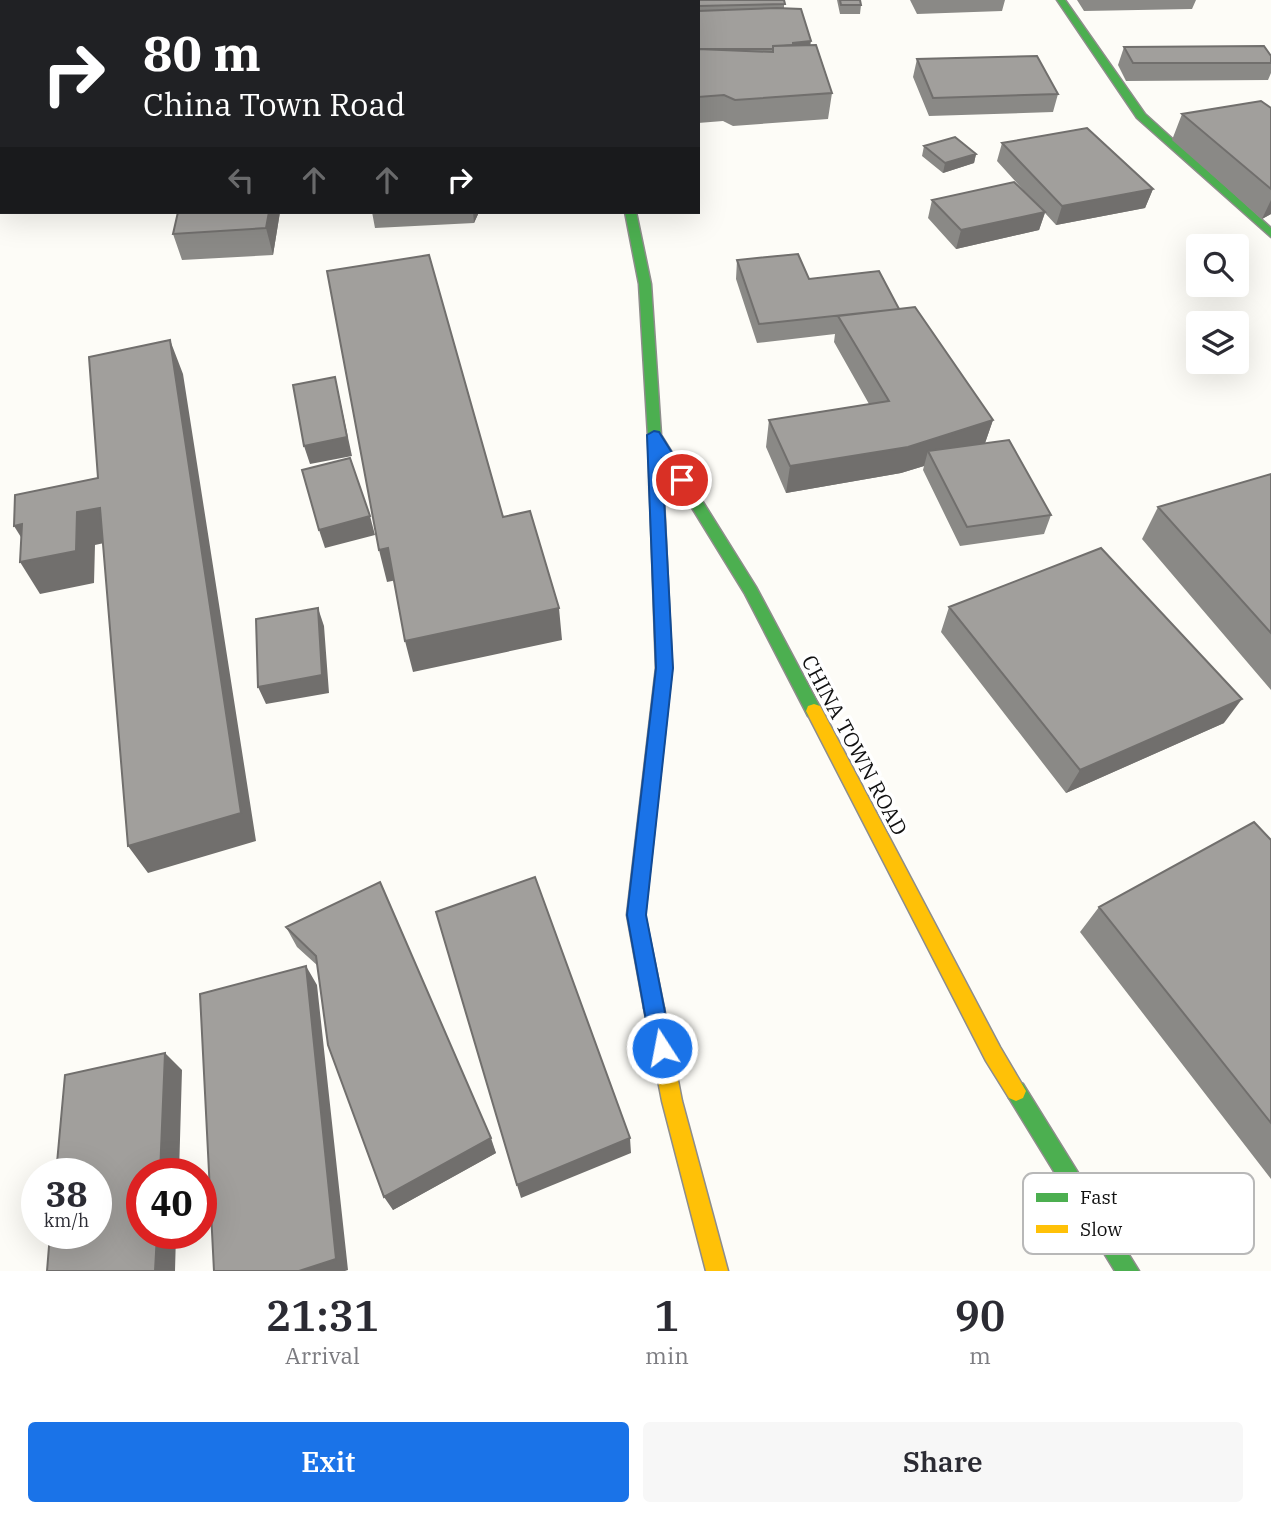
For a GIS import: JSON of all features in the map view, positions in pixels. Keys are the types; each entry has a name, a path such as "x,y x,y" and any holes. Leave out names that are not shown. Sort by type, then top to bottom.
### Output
{"street":[{"path":"1061,0 1141,116 1271,234"},
{"name":"CHINA TOWN ROAD","path":"630,214 645,284 654,435 751,591 993,1054 1067,1173"},
{"path":"654,435 664,668 636,915 672,1101 717,1271"},
{"name":"CHINA TOWN ROAD","path":"1117,1254 1128,1271"}],"building":[{"path":"700,0 784,0 785,4 700,6"},
{"path":"840,0 860,0 861,5 841,5"},
{"path":"801,9 811,41 773,46 773,49 700,49 700,11"},
{"path":"816,45 832,93 735,100 724,95 700,97 700,49 773,52 773,46"},
{"path":"1264,46 1271,56 1271,63 1133,63 1124,47"},
{"path":"1037,56 1058,94 933,98 917,59"},
{"path":"1261,101 1271,108 1271,189 1182,114"},
{"path":"1087,128 1153,189 1062,206 1002,143"},
{"path":"955,137 976,154 945,163 924,146"},
{"path":"1014,182 1045,212 961,230 932,200"},
{"path":"178,214 269,214 266,228 173,234"},
{"path":"798,254 809,279 879,271 899,309 759,324 737,260"},
{"path":"429,255 503,517 530,511 559,608 405,641 388,548 379,550 327,271"},
{"path":"915,307 993,420 908,447 790,466 769,420 889,401 838,316"},
{"path":"170,340 241,813 128,846 100,508 77,512 76,551 20,562 22,524 14,526 15,495 98,478 89,357"},
{"path":"335,377 347,437 304,446 293,385"},
{"path":"1009,440 1051,515 967,527 928,451"},
{"path":"350,458 370,516 319,530 302,470"},
{"path":"1271,474 1271,633 1158,507"},
{"path":"1101,548 1242,699 1080,770 949,607"},
{"path":"318,608 322,675 258,687 256,619"},
{"path":"1254,822 1271,840 1271,1123 1099,907"},
{"path":"535,877 630,1138 517,1185 436,912"},
{"path":"380,882 491,1138 384,1197 328,1045 316,956 286,927"},
{"path":"306,966 336,1259 299,1271 214,1271 213,1249 217,1249 217,1158 208,1158 200,994"},
{"path":"165,1053 161,1158 126,1158 126,1249 156,1249 155,1271 47,1271 49,1249 112,1249 112,1158 57,1158 65,1075"}],"traffic: fast":[{"path":"1061,0 1141,116 1271,234"},
{"path":"630,214 645,284 654,435 751,591 814,711"},
{"path":"654,437 664,668 636,915 654,1008"},
{"path":"1016,1091 1067,1173"},
{"path":"1117,1254 1128,1271"}],"traffic: slow":[{"path":"814,711 993,1054 1016,1091"},
{"path":"654,1008 672,1101 717,1271"}],"route":[{"path":"662,1048 636,915 664,668 654,435 682,480"}]}
